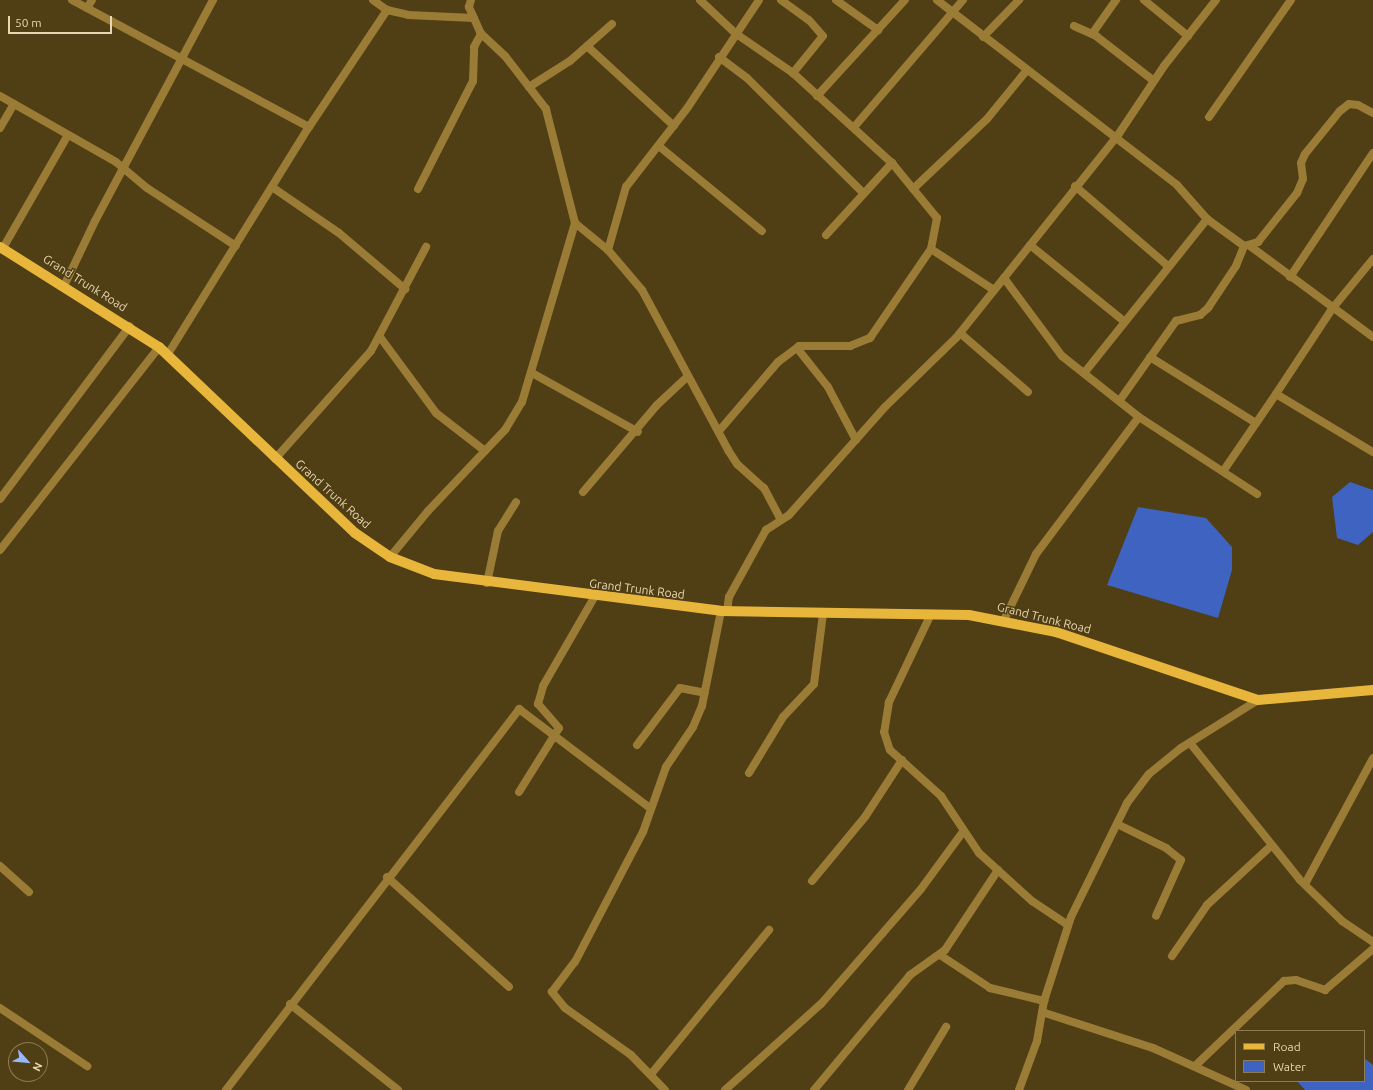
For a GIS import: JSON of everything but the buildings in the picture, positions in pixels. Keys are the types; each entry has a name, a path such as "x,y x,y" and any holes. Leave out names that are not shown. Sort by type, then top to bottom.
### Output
{"main road":[{"name":"Grand Trunk Road","path":"1,247 130,326 159,347 168,354 275,459 355,533 390,557 434,574 487,583 724,611 823,614 931,614 1004,620 1091,643 1258,700 1373,690"}],"street":[{"path":"72,0 179,59 309,127"},
{"path":"87,8 92,0"},
{"path":"64,286 179,59 213,0"},
{"path":"373,0 387,10 408,15 474,18"},
{"path":"390,557 504,430 522,402 532,373 575,223 546,109 529,87 481,34 474,18 471,0"},
{"path":"608,250 626,187 660,147 735,33 759,0"},
{"path":"781,0 808,20 823,36 793,73"},
{"path":"836,0 878,30"},
{"path":"817,96 905,0"},
{"path":"937,0 1114,140 1177,185 1207,219 1373,337"},
{"path":"855,126 963,0"},
{"path":"983,37 1019,0"},
{"path":"1092,34 1116,0"},
{"path":"1144,0 1188,36"},
{"path":"665,1090 652,1073 565,1008 552,992 575,962 643,832 650,808 666,767 693,726 705,693 724,611 729,597 766,530 781,520 960,333 1075,186 1114,140 1154,81 1216,0"},
{"path":"1210,117 1291,0"},
{"path":"704,2 735,33 793,73 817,96 855,126 892,163 938,218 931,249 870,338 850,346 811,344 797,348 778,362 719,431"},
{"path":"168,354 309,127 387,10"},
{"path":"529,87 588,46 612,24"},
{"path":"1074,26 1092,34 1154,81"},
{"path":"418,189 472,81 474,47 481,34"},
{"path":"588,46 674,126"},
{"path":"719,57 747,78 862,192"},
{"path":"913,189 987,119 1027,70"},
{"path":"0,96 124,169 147,188 236,246"},
{"path":"0,128 14,104"},
{"path":"1120,400 1176,320 1200,315 1208,308 1236,266 1247,246 1266,234 1297,193 1303,179 1301,163 1305,154 1340,111 1349,104 1358,104 1373,113"},
{"path":"1,247 68,135"},
{"path":"660,147 762,231"},
{"path":"1290,277 1373,153"},
{"path":"826,235 862,192 892,163"},
{"path":"1075,186 1168,266"},
{"path":"272,187 339,233 405,289"},
{"path":"1085,372 1207,219"},
{"path":"575,223 608,250 642,290 688,376 738,464 773,500 781,520"},
{"path":"1030,245 1125,322"},
{"path":"275,459 380,337 426,247"},
{"path":"931,249 994,290"},
{"path":"1224,470 1332,308 1373,259"},
{"path":"1004,278 1062,356 1085,372 1139,417 1224,470 1257,494"},
{"path":"0,499 130,326"},
{"path":"960,333 1028,392"},
{"path":"380,337 436,413 485,450"},
{"path":"0,550 159,347"},
{"path":"797,348 828,387 856,440"},
{"path":"1150,357 1256,424"},
{"path":"532,373 638,432"},
{"path":"584,492 638,432 657,405 688,376"},
{"path":"1276,394 1373,452"},
{"path":"1004,620 1036,554 1139,417"},
{"path":"487,583 498,531 516,502"},
{"path":"519,792 556,737 559,728 538,704 538,698 595,596"},
{"path":"749,774 783,717 814,684 823,614"},
{"path":"931,614 889,702 884,732 890,750 941,796 962,833 998,870 1032,901 1068,925"},
{"path":"637,745 680,688 705,693"},
{"path":"1019,1090 1037,1041 1044,1002 1068,925 1116,824 1149,774 1190,743 1258,700"},
{"path":"226,1090 512,713 519,709 650,808"},
{"path":"1190,743 1271,846 1305,884 1342,921 1373,942"},
{"path":"1305,884 1373,758"},
{"path":"812,881 865,817 902,760"},
{"path":"1116,824 1166,848 1181,860 1156,916"},
{"path":"725,1090 821,1004 921,889 962,833"},
{"path":"1172,956 1207,905 1271,846"},
{"path":"0,866 29,892"},
{"path":"814,1090 910,975 940,955 998,870"},
{"path":"387,878 509,987"},
{"path":"652,1073 770,930"},
{"path":"1195,1066 1284,982 1296,980 1325,990 1373,949"},
{"path":"940,955 990,988 1044,1002"},
{"path":"290,1004 398,1090"},
{"path":"0,1008 87,1066"},
{"path":"1042,1012 1195,1066 1234,1087 1246,1090"},
{"path":"908,1090 946,1027"}],"water":[{"path":"1350,482 1373,490 1373,532 1358,545 1337,538 1332,497"},
{"path":"1138,507 1206,518 1232,547 1232,570 1218,618 1107,585"},
{"path":"1365,1059 1373,1065 1373,1090 1305,1090 1298,1082 1365,1082"}]}
